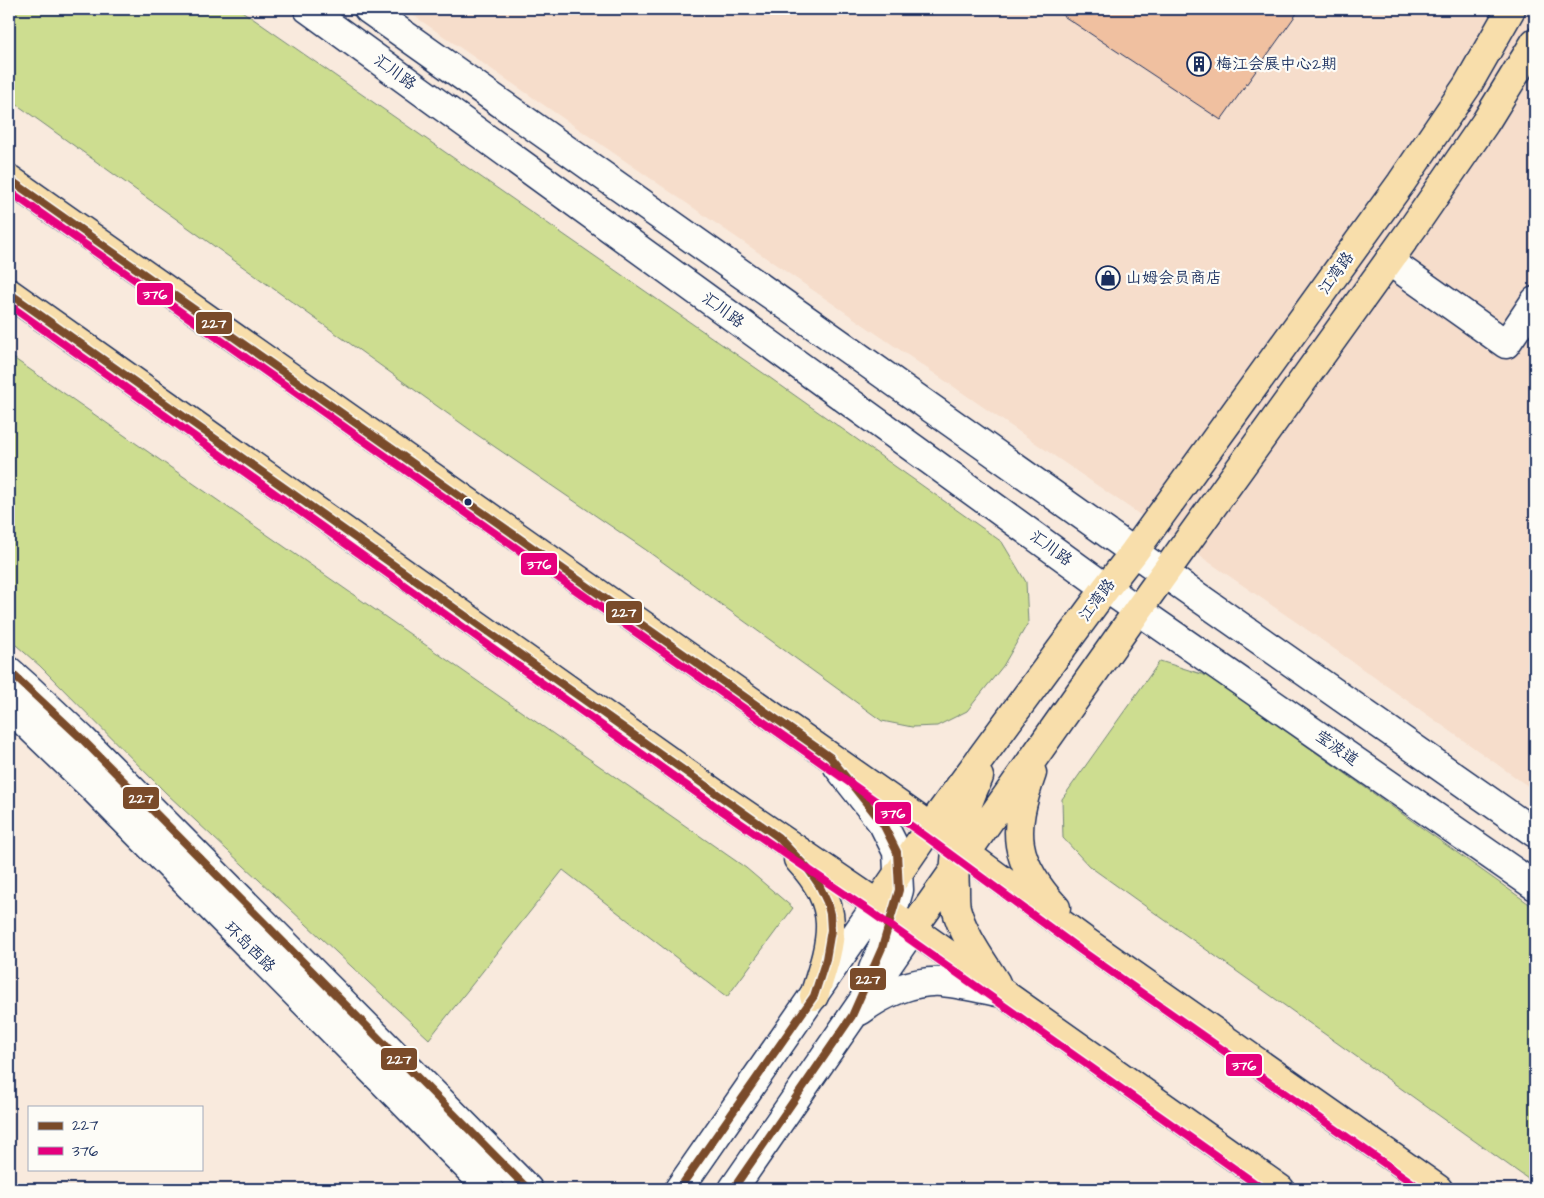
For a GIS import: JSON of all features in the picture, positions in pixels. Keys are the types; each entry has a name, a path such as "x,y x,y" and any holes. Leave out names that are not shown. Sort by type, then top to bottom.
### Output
{"main road":[{"name":"江湾路","path":"894,916 898,874 930,827 1134,552 1401,182 1467,86 1511,9"},
{"name":"江湾路","path":"894,916 959,858 1041,749 1138,610 1166,574 1390,261 1485,123 1535,42"},
{"path":"9,179 930,827 959,858 1085,941 1438,1189"},
{"path":"9,292 727,802 894,916 1280,1189"},
{"path":"1003,993 969,940 956,907 959,858 966,804 1008,720"},
{"path":"1041,749 1026,789 1021,815 1019,841 1021,855 1030,874 1048,900 1085,941"},
{"path":"778,837 812,874 826,900 831,920 829,944 814,996"}],"street":[{"name":"汇川路","path":"308,9 1138,610"},
{"path":"368,9 1134,552 1535,833"},
{"path":"1390,261 1506,344 1535,301"},
{"name":"莹波道","path":"1138,610 1535,886"},
{"name":"环岛西路","path":"9,671 82,739 528,1189"},
{"name":"环岛西路","path":"9,707 92,787 488,1189"},
{"path":"830,757 883,824 896,852 898,874"},
{"path":"733,1189 852,1016 894,916"},
{"name":"江湾路","path":"679,1189 814,996 894,916"},
{"path":"852,1016 873,1001 889,993 918,984 940,982 1003,993"}],"shaded area":[{"path":"404,9 1535,9 1535,791 1299,624"}],"green space":[{"path":"9,9 239,9 766,375 1002,542 1026,582 1028,623 1003,666 967,711 937,726 912,727 882,721 646,550 476,434 9,99"},
{"path":"9,355 746,868 793,908 727,997 563,870 429,1039 166,793 40,666 9,639"},
{"path":"1160,661 1208,676 1535,908 1535,1184 1089,866 1063,838 1062,799"}],"building":[{"name":"梅江会展中心2期","path":"1053,9 1300,9 1221,120"}],"transit line":[{"name":"227","path":"9,179 830,757 883,824 897,852 899,890 882,948 852,1016 733,1189"},
{"name":"376","path":"9,191 924,835 1079,949 1421,1189"},
{"name":"227","path":"9,293 778,837 808,869 819,885 827,902 831,930 826,959 814,996 679,1189"},
{"name":"376","path":"9,305 721,810 871,912 1263,1189"},
{"name":"227","path":"9,671 82,739 528,1189"}],"place":[{"name":"梅江会展中心2期","path":"1199,64"},
{"name":"山姆会员商店","path":"1108,278"}]}
